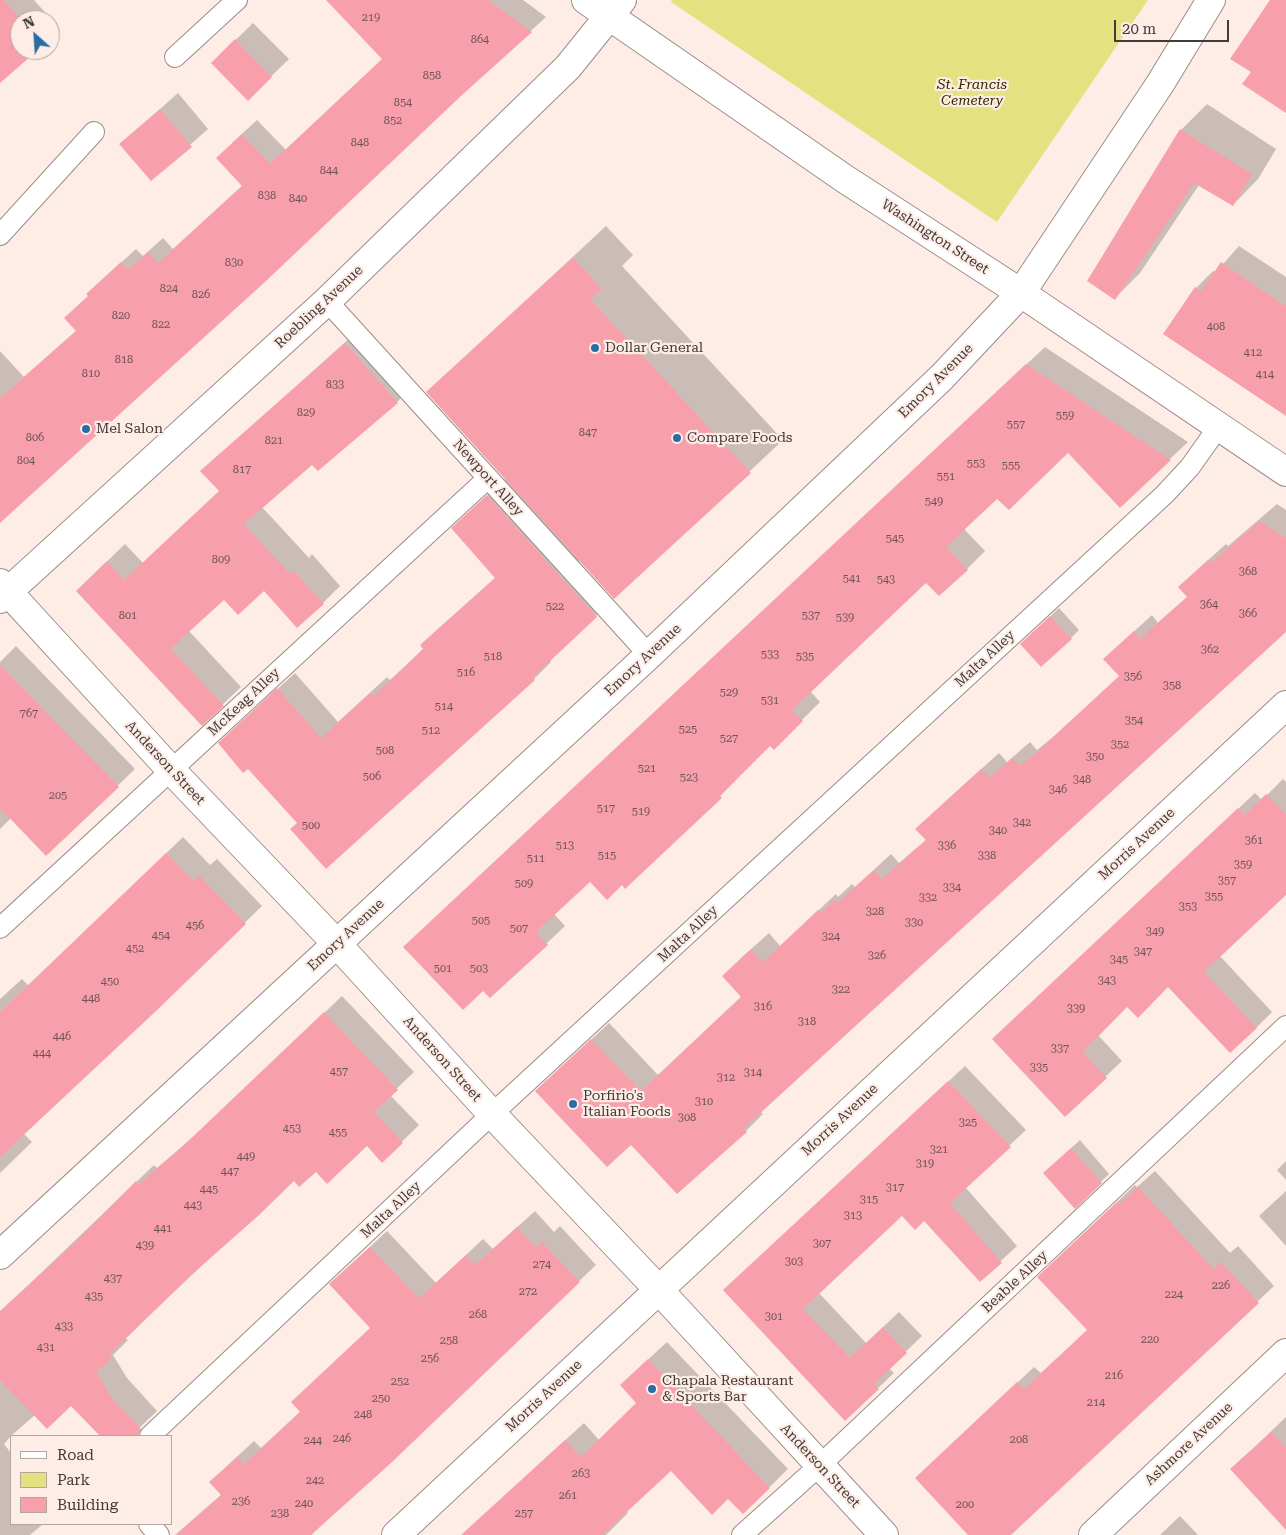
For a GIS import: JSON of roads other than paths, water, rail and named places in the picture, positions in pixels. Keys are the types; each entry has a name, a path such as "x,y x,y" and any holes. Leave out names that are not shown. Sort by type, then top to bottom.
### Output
{"street":[{"name":"Washington Street","path":"586,0 616,8 845,179 1021,293 1286,472"},
{"name":"Emory Avenue","path":"0,1254 649,655 942,377 1021,293 1160,84 1210,0"},
{"name":"Roebling Avenue","path":"3,591 327,301 568,67 616,8"},
{"name":"Anderson Street","path":"3,591 658,1289 884,1535"},
{"name":"Morris Avenue","path":"396,1535 1286,706"},
{"name":"Ashmore Avenue","path":"1093,1535 1286,1353"}],"lane":[{"path":"175,58 237,0"},
{"path":"0,235 94,132"},
{"name":"Newport Alley","path":"327,301 649,655"},
{"name":"Malta Alley","path":"151,1435 492,1114 1164,494 1190,467 1218,426"},
{"name":"McKeag Alley","path":"0,928 488,478"},
{"name":"Beable Alley","path":"742,1535 819,1466 1286,1026"},
{"path":"150,1525 159,1535"}],"place":[{"name":"Dollar General","path":"595,348"},
{"name":"Mel Salon","path":"86,429"},
{"name":"Compare Foods","path":"677,438"},
{"name":"Porfirio's Italian Foods","path":"573,1104"},
{"name":"Chapala Restaurant & Sports Bar","path":"652,1389"}],"park label":[{"name":"St. Francis Cemetery","path":"972,94"}]}
